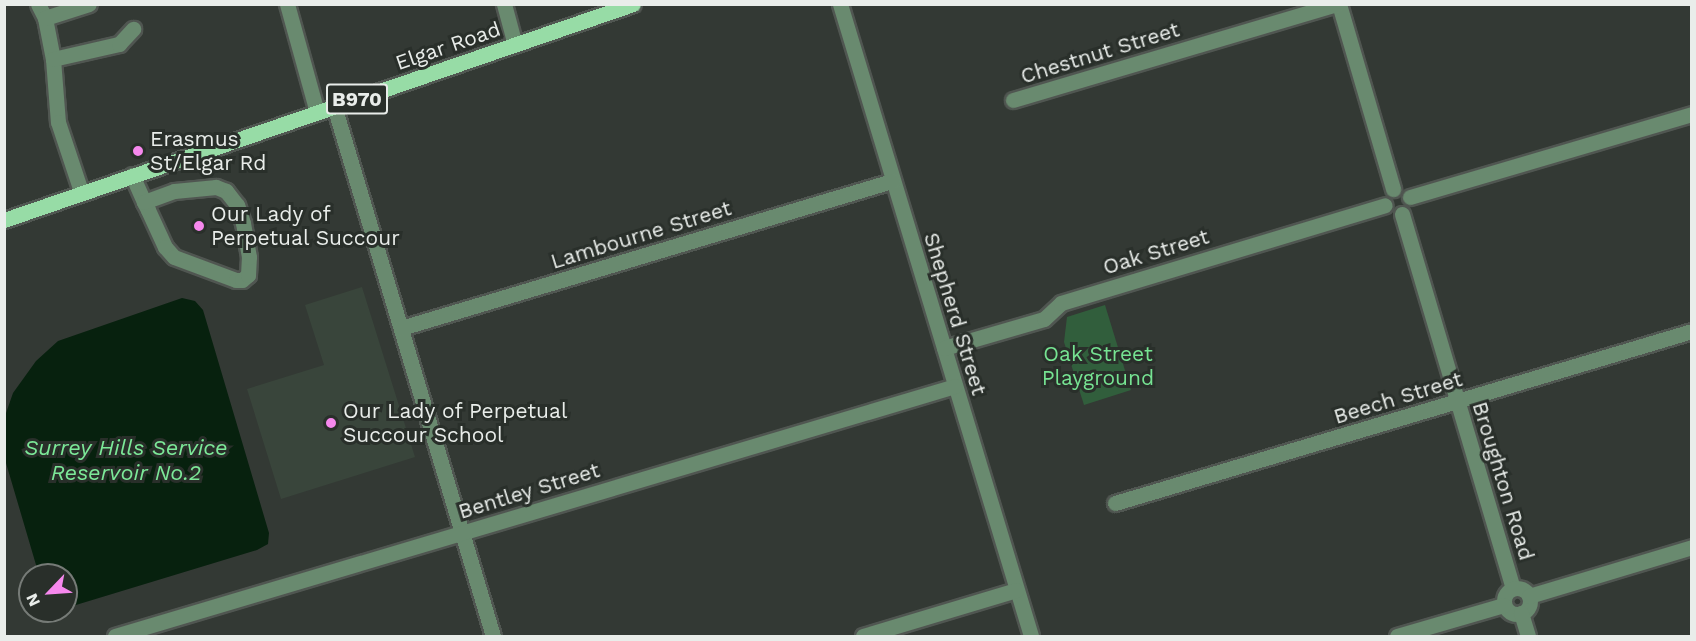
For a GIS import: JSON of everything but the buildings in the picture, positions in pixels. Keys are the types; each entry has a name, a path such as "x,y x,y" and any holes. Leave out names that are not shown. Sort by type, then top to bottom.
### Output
{"main road":[{"name":"Elgar Road","path":"4,219 633,4"}],"street":[{"path":"81,191 58,122 54,59 41,11 89,4"},
{"path":"286,4 317,112"},
{"path":"504,4 515,45"},
{"name":"Shepherd Street","path":"840,4 1030,636"},
{"path":"1338,4 1393,189"},
{"name":"Chestnut Street","path":"1013,100 1338,4"},
{"path":"54,59 119,44 133,29"},
{"path":"334,106 493,636"},
{"path":"1410,197 1692,114"},
{"path":"132,175 144,202 165,247 174,257 236,280 242,280 248,275 249,257 243,223 237,206 226,191 216,187 174,191 144,202"},
{"name":"Lambourne Street","path":"401,328 892,181"},
{"path":"1393,189 1402,189 1410,197 1410,206 1401,214 1393,214 1385,205 1387,193 1393,189"},
{"name":"Oak Street","path":"944,348 1044,319 1061,303 1385,205"},
{"name":"Broughton Road","path":"1401,214 1513,588"},
{"name":"Beech Street","path":"1115,503 1692,331"},
{"name":"Bentley Street","path":"115,636 955,386"},
{"path":"1529,596 1692,547"},
{"path":"1513,588 1521,588 1529,596 1529,605 1521,613 1512,613 1504,605 1506,593 1513,588"},
{"path":"863,636 1017,590"},
{"path":"1397,636 1504,605"},
{"path":"1521,613 1528,636"}],"shaded area":[{"name":"Our Lady of Perpetual Succour School","path":"362,287 415,457 281,499 247,389 324,365 305,305"}],"green space":[{"name":"Oak Street Playground","path":"1105,305 1131,390 1084,405 1064,342 1067,317"}],"water":[{"name":"Surrey Hills Service Reservoir No.2","path":"182,298 195,301 203,310 269,533 268,544 257,550 78,604 78,563 35,563 6,463 5,416 13,393 36,361 58,341"}],"place":[{"name":"Erasmus St/Elgar Rd","path":"138,151"},
{"name":"Our Lady of Perpetual Succour","path":"199,226"},
{"name":"Our Lady of Perpetual Succour School","path":"331,423"}]}
